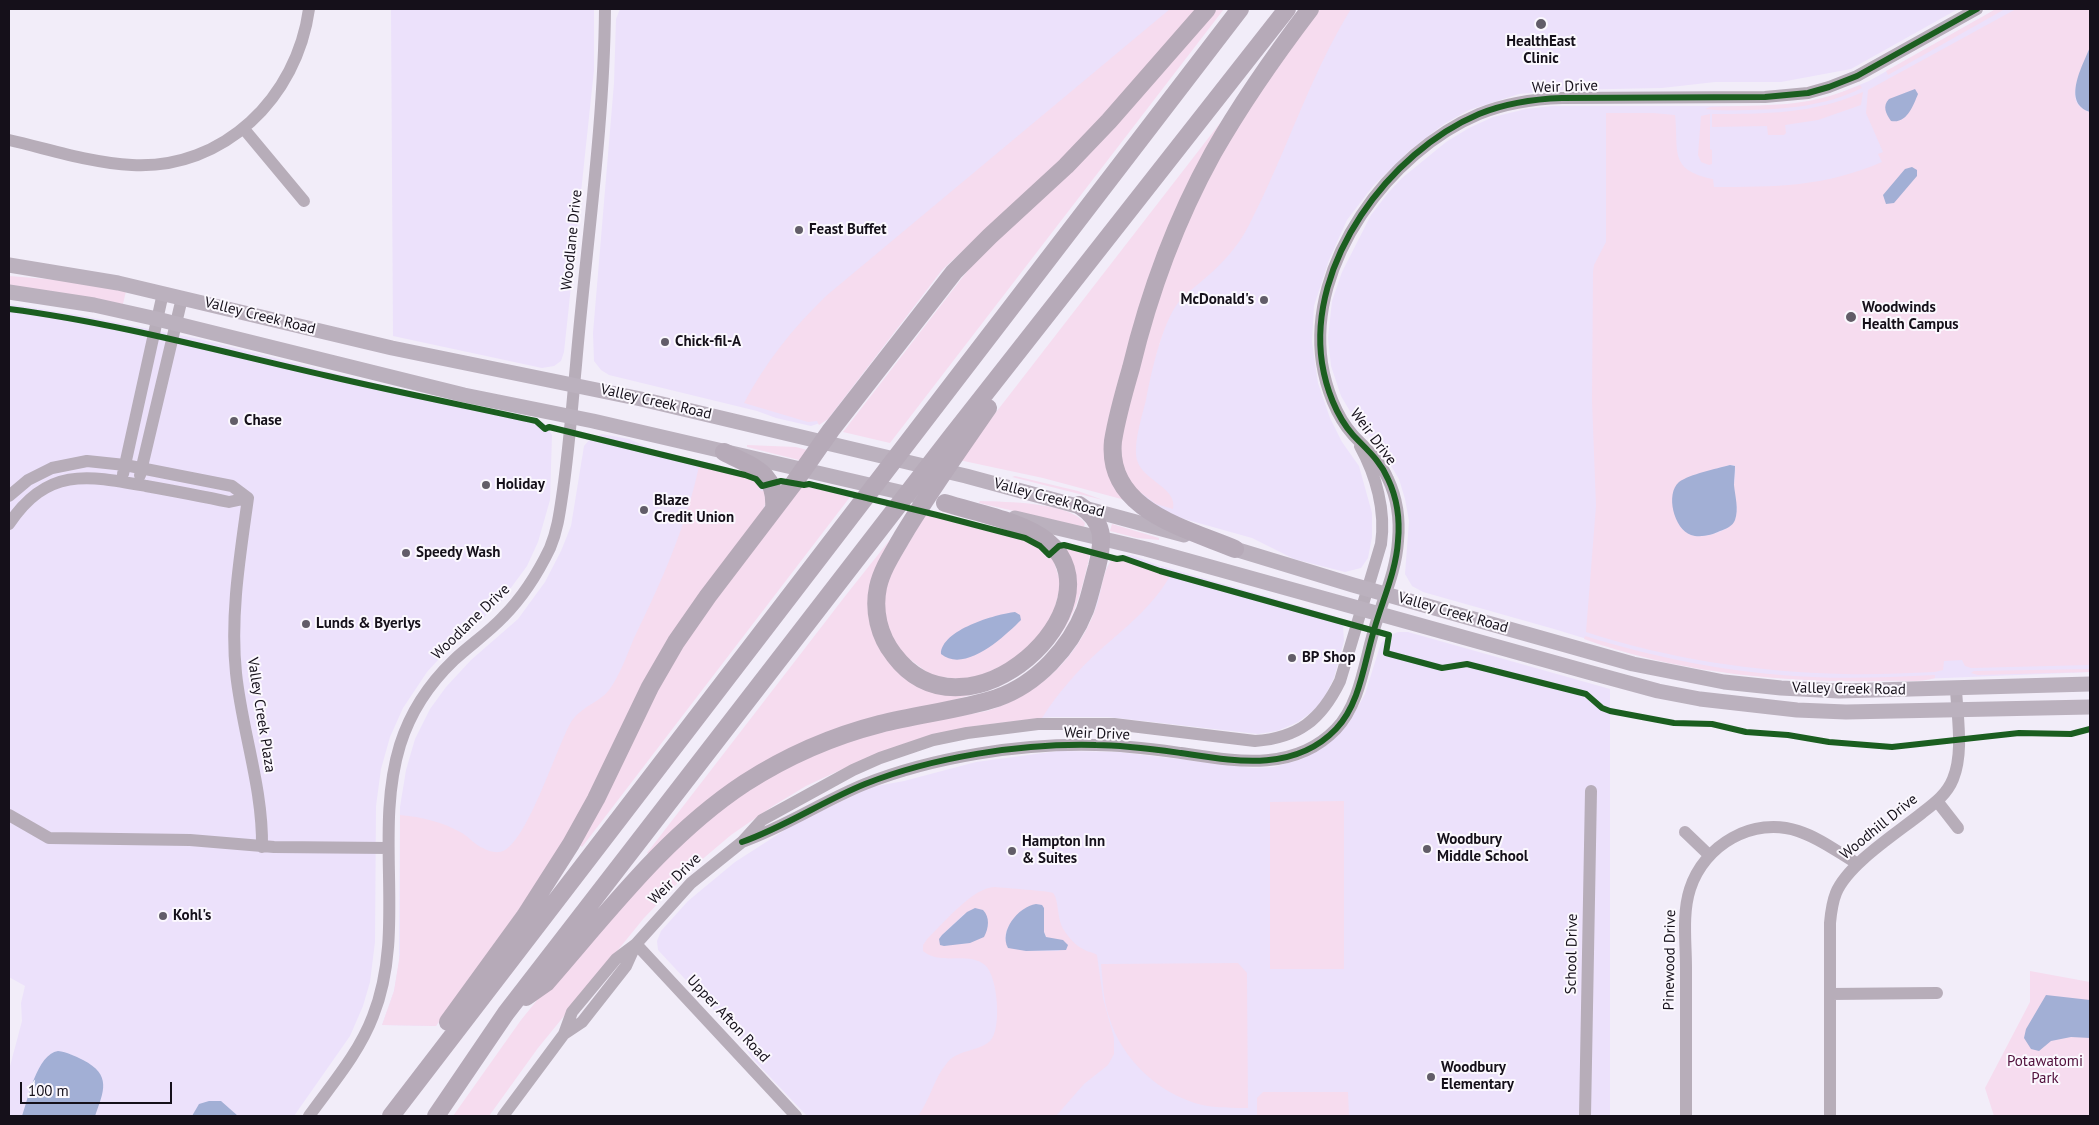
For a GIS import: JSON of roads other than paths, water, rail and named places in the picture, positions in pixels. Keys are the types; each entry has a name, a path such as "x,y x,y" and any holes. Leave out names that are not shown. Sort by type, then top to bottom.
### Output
{"highway":[{"path":"403,1100 438,1036 521,922 571,844 596,799 650,687 672,647 708,596 804,470 823,442 954,272 1072,160 1207,9"},
{"path":"391,1116 1240,9"},
{"path":"436,1116 506,1013 1071,284 1287,9"},
{"path":"1235,549 1160,518 1134,500 1123,486 1117,473 1113,458 1113,441 1143,322 1182,218 1209,160 1234,118 1310,9"},
{"path":"946,503 1033,531 1055,550 1062,561 1067,578 1067,592 1062,612 1050,633 1036,651 1004,675 967,687 944,687 924,680 910,671 896,658 886,643 879,627 876,606 878,587 886,566 917,514 1071,284"},
{"path":"724,452 763,473 770,480 775,495 774,509"},
{"path":"506,1013 546,983 676,837 701,814 746,782 786,759 839,736 880,724 998,697 1019,687 1038,674 1061,651 1082,616 1100,554 1101,538 1096,519 1079,505"}],"main road":[{"name":"Valley Creek Road","path":"9,265 94,278 163,293 392,348 574,384 966,476 1079,505 1235,549 1369,590 1633,664 1724,682 1781,688 1827,690 2090,684"},
{"name":"Valley Creek Road","path":"9,292 86,304 176,323 464,395 571,416 1101,538 1658,691 1700,699 1797,710 1846,712 2090,707"}],"street":[{"path":"9,140 100,162 134,166 155,165 189,158 230,139 244,129 268,105 288,75 300,46 309,9"},
{"name":"Woodlane Drive","path":"309,1116 362,1040 379,1000 385,975 388,941 389,794 401,742 416,709 434,681 450,663 494,626 518,600 530,584 552,544 560,510 571,416 604,79 605,9"},
{"name":"Weir Drive","path":"742,842 770,832 802,814 863,785 887,776 972,755 1066,745 1127,746 1253,761 1279,760 1299,754 1320,742 1330,734 1348,713 1386,594 1397,550 1399,530 1397,507 1392,488 1384,470 1370,451 1347,428 1336,408 1324,375 1320,330 1325,293 1346,243 1368,205 1393,176 1438,138 1461,123 1482,113 1530,100 1609,97 1772,97 1816,91 1857,76 1977,9"},
{"path":"244,129 304,201"},
{"path":"121,481 163,293"},
{"path":"138,485 182,298"},
{"name":"Weir Drive","path":"503,1116 564,1034 572,1012 616,959 636,944 691,883 742,842 762,820 853,770 880,758 933,740 967,733 1038,724 1092,723 1140,727 1241,741 1266,740 1293,733 1308,725 1332,699 1340,681 1382,544 1382,517 1375,484 1356,438"},
{"path":"9,496 28,480 61,465 87,461 125,465 232,486 248,498"},
{"path":"9,524 28,500 49,487 63,481 90,477 121,481 229,502 248,498"},
{"name":"Valley Creek Plaza","path":"248,498 236,585 235,664 262,823 262,847"},
{"name":"Woodhill Drive","path":"1830,1116 1831,905 1836,891 1845,877 1858,864 1947,791 1956,769 1956,688"},
{"name":"School Drive","path":"1585,1116 1591,791"},
{"path":"1937,801 1958,828"},
{"path":"9,815 49,838 190,840 262,847 388,848"},
{"name":"Pinewood Drive","path":"1686,1116 1686,909 1696,873 1709,855 1725,842 1739,834 1767,827 1798,831 1814,838 1858,864"},
{"path":"1685,832 1709,855"},
{"name":"Upper Afton Road","path":"636,944 796,1116"},
{"path":"1830,994 1937,993"}],"water":[{"path":"2090,47 2090,112 2081,107 2075,92 2079,73"},
{"path":"1915,89 1918,94 1909,113 1901,120 1891,121 1886,110 1886,104 1889,99"},
{"path":"1912,167 1917,170 1917,176 1894,203 1886,204 1883,195 1905,169"},
{"path":"1730,465 1735,466 1734,485 1737,511 1734,522 1731,526 1713,534 1706,536 1691,535 1680,526 1673,511 1672,502 1675,487 1679,482 1690,477"},
{"path":"1015,612 1020,615 1021,620 1005,635 984,650 973,656 961,659 951,659 941,654 943,645 959,631 983,620"},
{"path":"1036,904 1042,905 1044,908 1044,932 1046,937 1063,940 1068,945 1066,950 1026,951 1008,948 1006,934 1008,927 1023,910"},
{"path":"975,908 983,910 988,919 988,926 984,937 970,943 940,945 939,939 942,935 967,912"},
{"path":"2046,995 2090,1000 2090,1038 2071,1037 2051,1041 2039,1051 2031,1049 2024,1038 2026,1029"},
{"path":"58,1051 68,1053 83,1060 92,1066 102,1078 103,1091 95,1116 22,1116 39,1068 44,1060"},
{"path":"209,1101 221,1101 238,1116 192,1116 199,1104"}],"place":[{"name":"HealthEast Clinic","path":"1541,24"},
{"name":"Feast Buffet","path":"799,230"},
{"name":"McDonald's","path":"1264,300"},
{"name":"Woodwinds Health Campus","path":"1851,317"},
{"name":"Chick-fil-A","path":"665,342"},
{"name":"Chase","path":"234,421"},
{"name":"Holiday","path":"486,485"},
{"name":"Blaze Credit Union","path":"644,510"},
{"name":"Speedy Wash","path":"406,553"},
{"name":"Lunds & Byerlys","path":"306,624"},
{"name":"BP Shop","path":"1292,658"},
{"name":"Woodbury Middle School","path":"1427,849"},
{"name":"Hampton Inn & Suites","path":"1012,851"},
{"name":"Kohl's","path":"163,916"},
{"name":"Woodbury Elementary","path":"1431,1077"}],"park label":[{"name":"Potawatomi Park","path":"2045,1070"}]}
